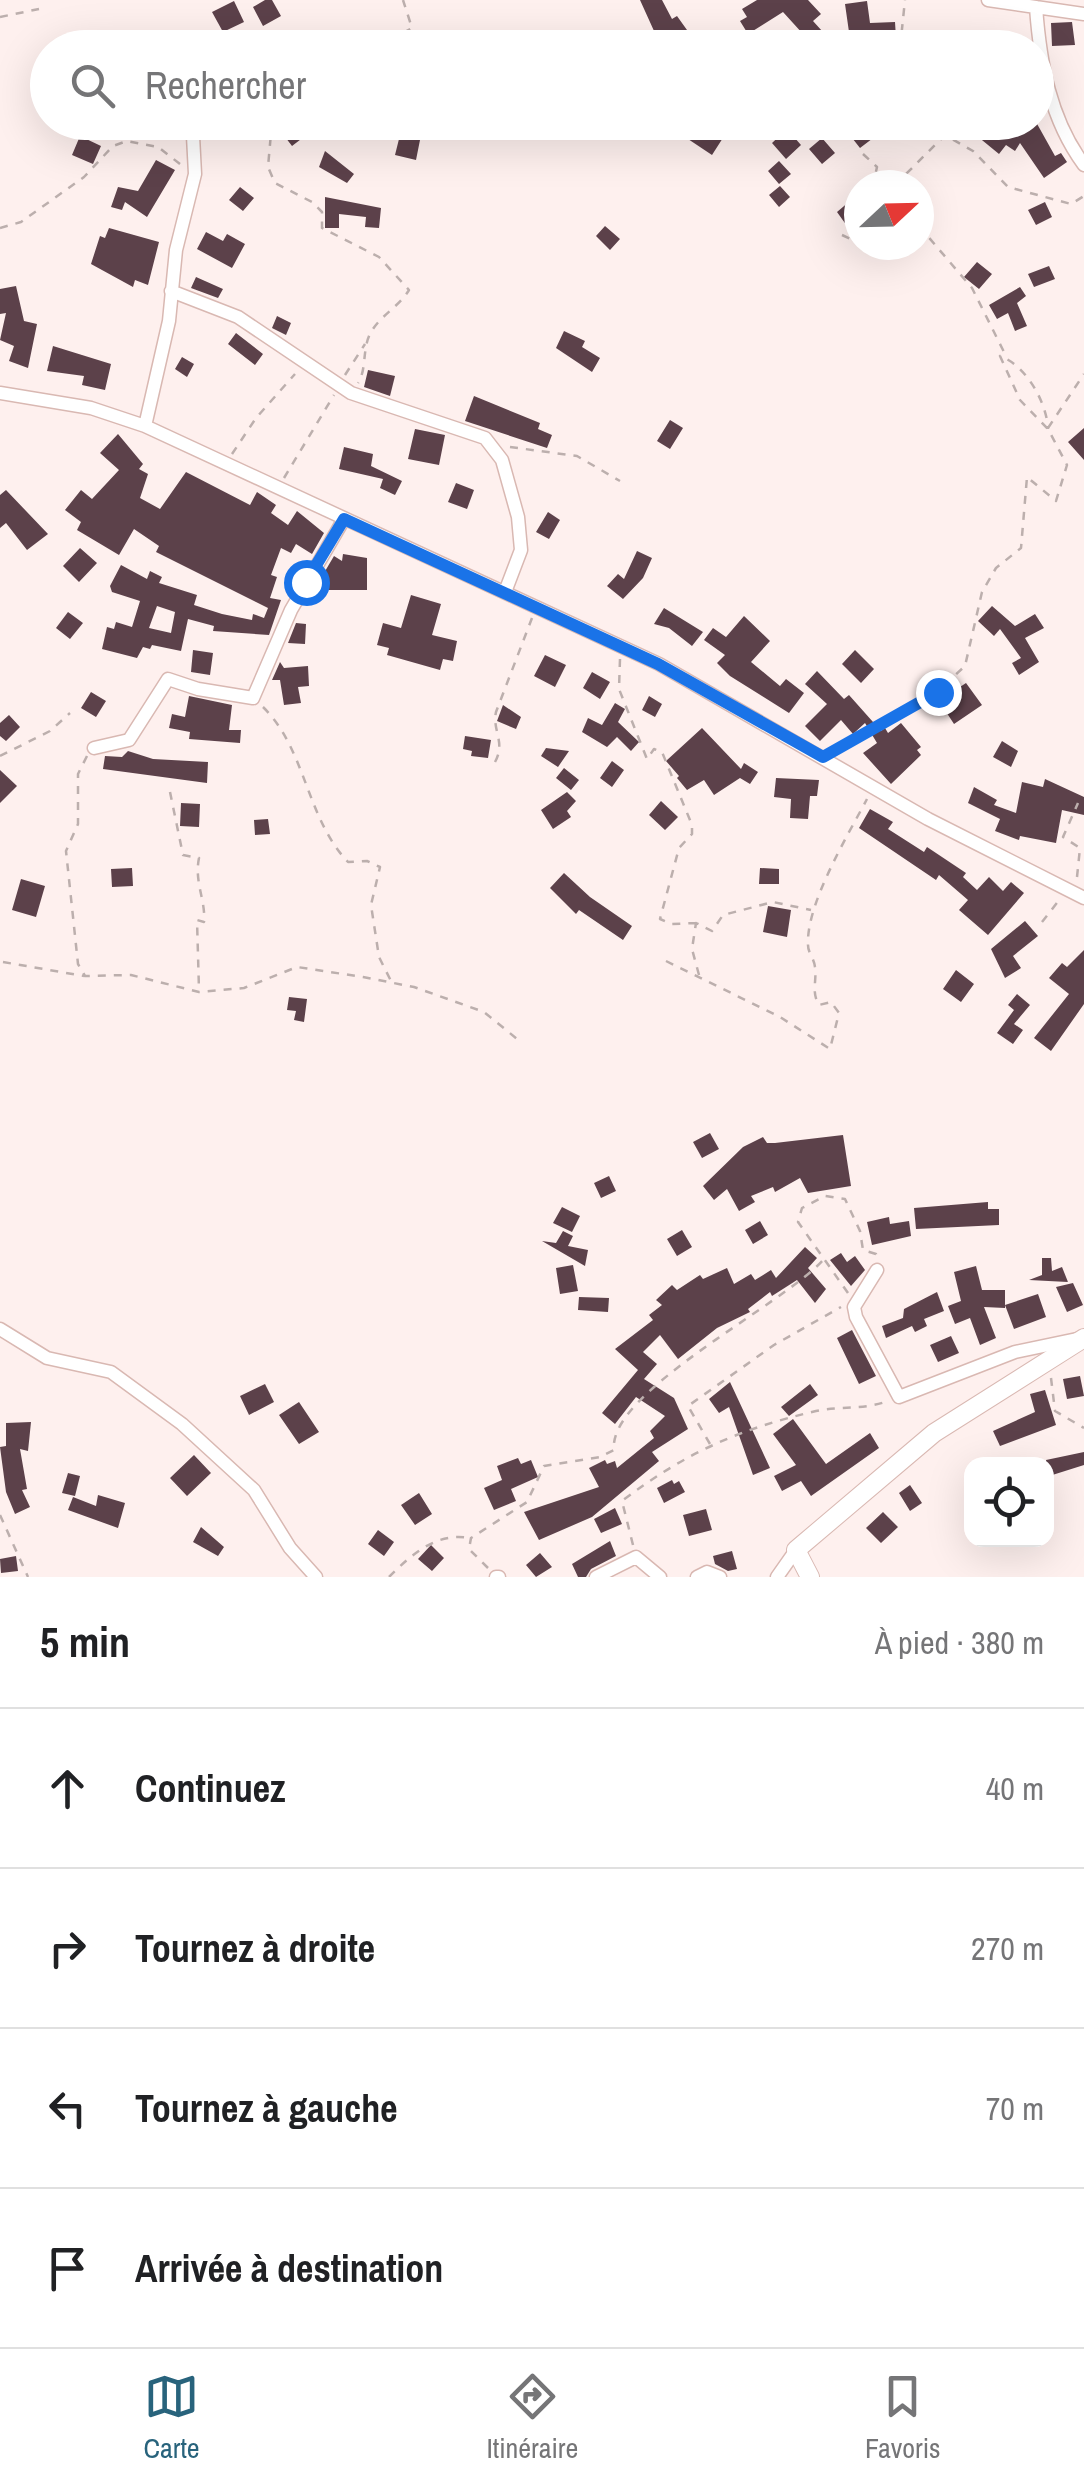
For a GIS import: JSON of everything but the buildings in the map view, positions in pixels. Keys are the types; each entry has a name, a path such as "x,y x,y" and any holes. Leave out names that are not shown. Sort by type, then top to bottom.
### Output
{"main road":[{"path":"810,1577 796,1550 934,1433 1084,1338"}],"street":[{"path":"988,0 1084,14"},
{"path":"1036,7 1039,30"},
{"path":"1054,106 1084,164"},
{"path":"145,426 169,321 194,163 193,140"},
{"path":"171,291 238,317 345,389 419,420 471,431 495,448 512,490 521,540 504,592"},
{"path":"0,393 91,408 145,426 625,648 1084,898"},
{"path":"94,748 129,740 168,679 198,690 254,698 291,610 344,519"},
{"path":"878,1270 854,1307 899,1397 1015,1352 1084,1338"},
{"path":"0,1330 47,1358 111,1372 182,1424 254,1490 290,1548 316,1577"},
{"path":"778,1577 796,1550"},
{"path":"596,1577 636,1557 660,1577"},
{"path":"697,1577 708,1572 720,1577"}],"path":[{"path":"403,0 412,28 408,30"},
{"path":"902,30 905,0"},
{"path":"0,17 39,9"},
{"path":"0,228 21,222 84,177 113,146 127,140 158,147 186,167 194,163"},
{"path":"270,140 268,167 274,184 312,202 322,212 322,228 379,257 409,290 400,306 382,315 345,389 277,487"},
{"path":"910,170 939,140"},
{"path":"955,140 973,151 1008,187 1071,204 1084,196"},
{"path":"863,154 876,170"},
{"path":"823,757 938,692 965,666 982,592 996,568 1021,548 1027,477 1056,501 1067,465 1048,429 1041,400 1008,359 972,288 934,244"},
{"path":"345,389 362,376 367,340"},
{"path":"1008,359 1000,356 1008,380 1027,409 1048,429"},
{"path":"226,464 256,418 304,363"},
{"path":"1048,429 1084,374"},
{"path":"495,448 578,456 620,481"},
{"path":"495,762 502,744 494,722 496,712 536,607"},
{"path":"625,648 617,663 618,689 647,759 654,749 662,752 692,824 692,834 679,848 660,918 672,924 696,924 712,930 723,915 773,902 812,911"},
{"path":"254,698 282,726 338,852 348,862 366,860 380,867 371,905 379,957 392,982"},
{"path":"0,756 50,731 70,713"},
{"path":"85,976 78,964 66,851 78,824 78,774 94,748"},
{"path":"666,962 780,1016 830,1049 839,1013 831,1002 819,1005 813,996 815,962 807,950 812,911 838,851 874,786"},
{"path":"170,792 183,855 199,858 197,889 206,916 204,922 197,920 200,992"},
{"path":"1042,922 1077,879 1080,848 1063,838 1078,802"},
{"path":"696,924 692,950 699,977"},
{"path":"3,962 85,976 132,975 200,992 244,988 297,967 392,982 484,1012 522,1042"},
{"path":"710,1444 688,1406 774,1345 852,1302 798,1222 802,1208 825,1196 846,1198 860,1231 862,1250 876,1254 878,1270"},
{"path":"389,1577 434,1541 456,1536 471,1538 527,1502 544,1466 600,1458 614,1450 614,1432 631,1409 692,1354 780,1297 824,1260"},
{"path":"1054,1357 1050,1392 1055,1412 1084,1428"},
{"path":"636,1557 622,1502 710,1444 750,1427 821,1410 863,1409 899,1397"},
{"path":"0,1515 28,1577"},
{"path":"471,1538 470,1549 498,1577"}],"route":[{"path":"306,582 344,519 658,664 823,757 938,692"}]}
